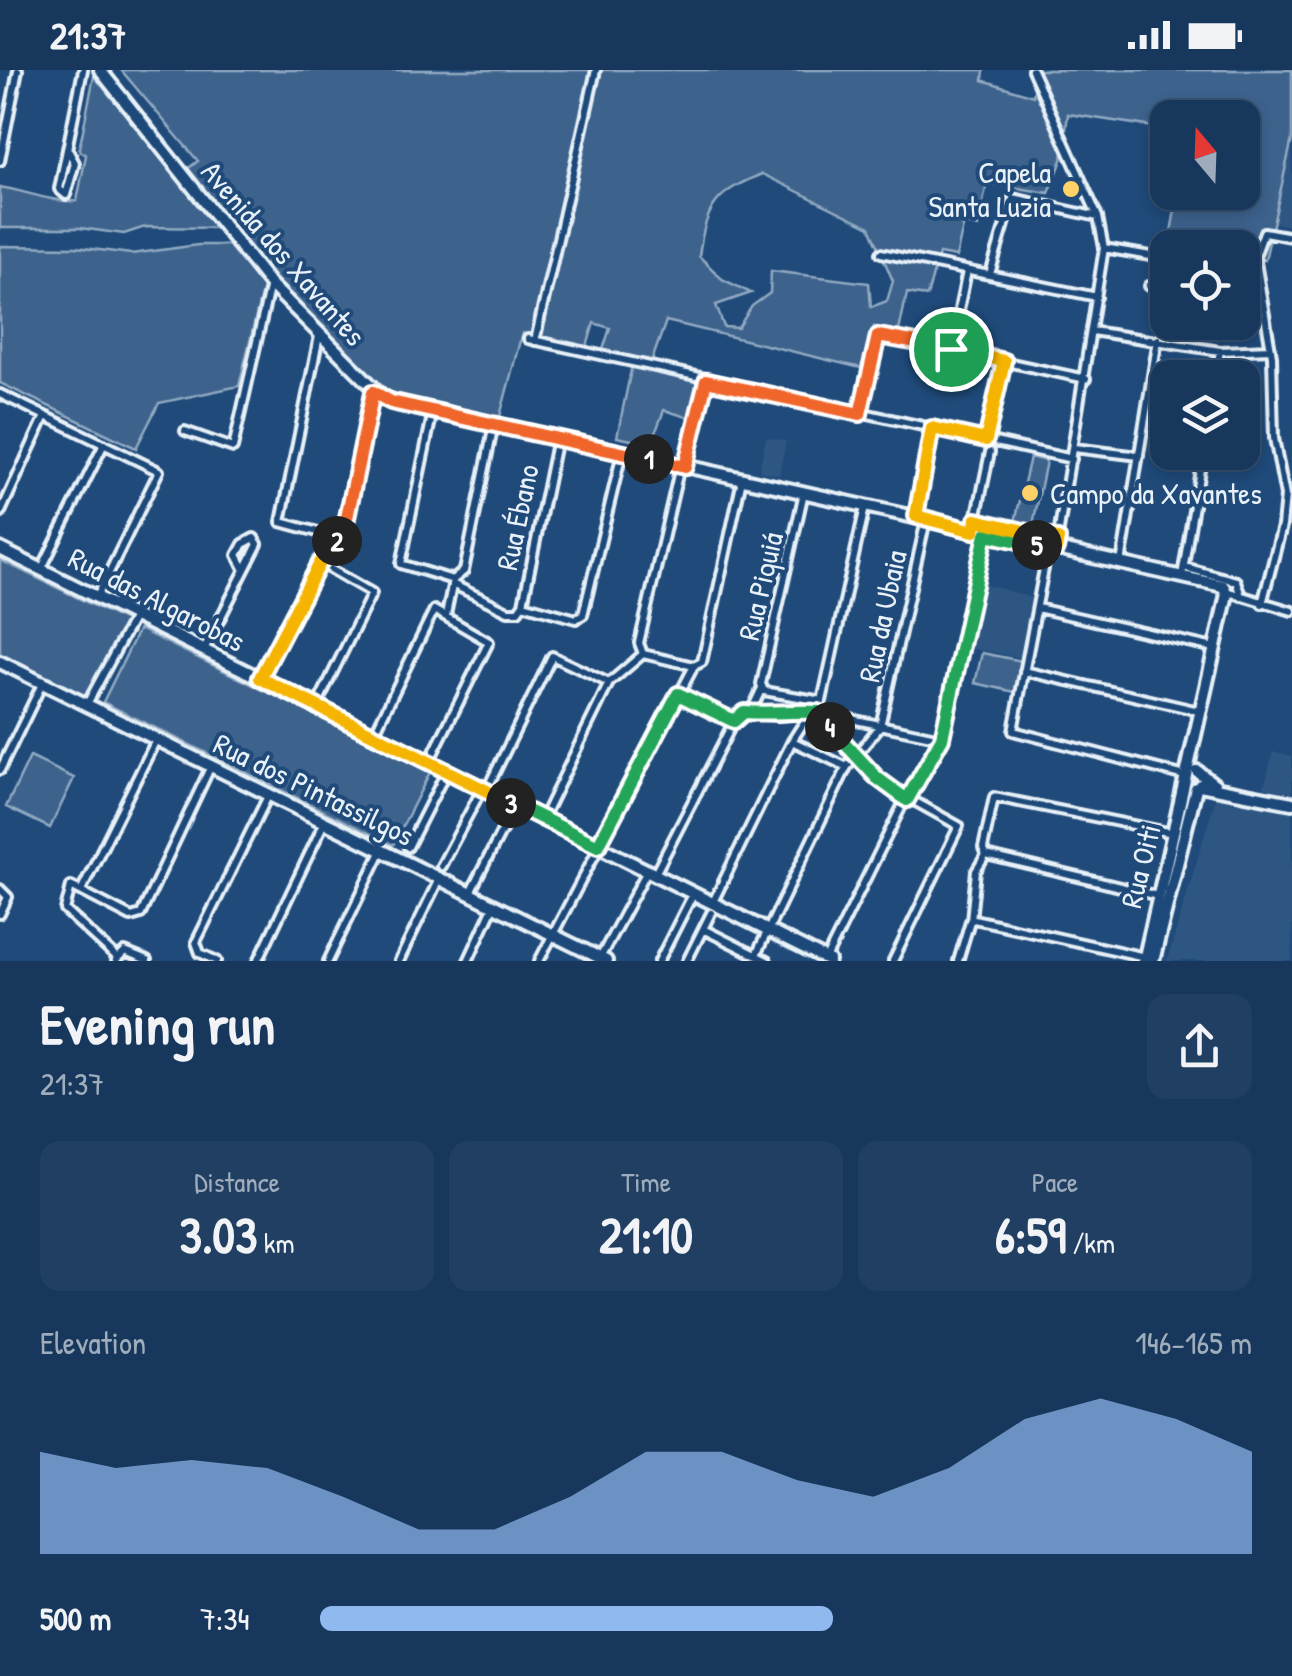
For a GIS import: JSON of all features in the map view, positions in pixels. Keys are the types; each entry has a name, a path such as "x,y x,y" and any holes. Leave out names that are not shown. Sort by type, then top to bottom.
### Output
{"main road":[{"name":"Avenida dos Xavantes","path":"100,70 270,284 373,392 391,402 921,518 975,526 1121,563 1183,571 1225,589"},
{"name":"Rua das Algarobas","path":"0,549 651,872 712,908 828,960"},
{"name":"Rua Oiti","path":"1147,960 1192,779 1191,751 1225,589"},
{"name":"Rua dos Pintassilgos","path":"0,662 324,823 440,872 494,906 604,959"},
{"name":"Rua Oiti","path":"1147,960 1158,896 1192,779"},
{"path":"1192,779 1292,804"}],"street":[{"path":"0,161 18,70"},
{"path":"68,150 75,162 70,191 63,195 59,190 84,70"},
{"path":"596,70 531,340 1072,459"},
{"path":"1032,70 1098,216 1104,248 1072,459 1012,724 1016,734 1192,779"},
{"path":"990,274 1013,198 1098,216"},
{"path":"1260,243 1264,232 1292,238"},
{"path":"1104,248 1150,256"},
{"path":"881,253 1097,298"},
{"path":"951,349 967,271"},
{"path":"185,431 234,448 270,284"},
{"path":"1260,285 1271,350 1274,438 1289,497 1262,604"},
{"path":"1092,331 1150,338"},
{"path":"320,336 281,522 340,538"},
{"path":"860,414 876,340 887,336 1086,379"},
{"path":"1121,563 1158,340"},
{"path":"1163,340 1220,351 1271,350"},
{"path":"1218,360 1220,351"},
{"path":"986,440 1004,361"},
{"path":"643,654 639,642 706,381"},
{"path":"260,678 320,563 340,538 373,392"},
{"path":"0,394 159,471 97,597"},
{"name":"Rua Ébano","path":"434,410 402,564 455,580 492,606 518,610 522,604 557,438"},
{"path":"0,514 45,416"},
{"path":"446,615 494,424"},
{"name":"Rua da Ubaia","path":"756,956 846,767 880,726 921,518 932,428"},
{"path":"42,569 104,444"},
{"path":"1074,448 1139,456"},
{"path":"975,526 990,452"},
{"name":"Rua Ébano","path":"522,604 576,620 585,611 622,453"},
{"path":"1183,571 1200,470"},
{"path":"540,961 678,694 694,666 704,659 742,478"},
{"name":"Rua Piquiá","path":"763,690 804,491"},
{"path":"687,961 792,741 818,702 866,506"},
{"path":"828,960 942,738 994,532"},
{"path":"204,650 258,544 254,538 243,544 237,555 244,568"},
{"path":"316,707 371,596 369,588 320,563"},
{"name":"Avenida dos Xavantes","path":"1183,571 1236,581 1241,596"},
{"path":"1225,589 1292,611"},
{"path":"1037,608 1214,648"},
{"path":"374,734 434,610 446,615 485,636 488,644 430,762"},
{"path":"86,705 135,615"},
{"path":"643,654 694,666"},
{"path":"543,818 608,683 643,654"},
{"path":"400,961 440,872 552,656 608,683"},
{"path":"1024,671 1199,711"},
{"path":"0,770 42,684"},
{"path":"604,959 734,721 755,704 763,690 818,702"},
{"path":"678,694 734,721"},
{"path":"744,712 778,716 814,712 932,740 942,738"},
{"path":"814,712 857,757 907,800 958,824 959,832 893,961"},
{"path":"82,891 156,740"},
{"path":"792,741 846,767"},
{"path":"147,961 129,952 116,960 66,910 70,886 131,917 141,914 210,768"},
{"path":"408,847 447,771"},
{"path":"958,961 972,919 976,871 998,794 1174,834"},
{"path":"217,961 200,953 196,942 268,796"},
{"path":"470,893 515,805"},
{"path":"258,961 324,823"},
{"path":"328,961 382,850"},
{"path":"984,853 1158,896"},
{"path":"0,914 8,897 2,889"},
{"path":"659,961 693,894"},
{"path":"468,961 494,906"},
{"path":"972,919 1147,960"},
{"path":"703,929 767,961"},
{"path":"738,961 744,949"}],"shaded area":[{"path":"121,70 984,70 983,80 1033,96 1038,70 1292,70 1292,139 1265,260 1260,259 1260,230 1171,230 1175,210 1260,210 1260,100 1150,100 1150,126 1068,114 1062,160 1049,193 987,183 978,227 964,223 956,257 939,254 927,296 907,293 899,331 874,327 861,368 666,321 651,363 602,353 610,328 594,323 586,350 522,333 499,420 376,389 280,284 186,170 198,161","holes":["762,174 870,227 893,281 887,301 871,307 869,283 771,271 770,293 752,306 738,328 724,327 716,305 751,293 722,279 699,256 705,225 723,195"]},
{"path":"94,76 218,228 145,227 124,234 80,228 0,228 0,187 49,199 77,201 86,155 79,150"},
{"path":"1292,139 1292,227 1275,223"},
{"path":"228,245 263,287 239,386 159,403 136,448 0,383 0,246 76,247 131,254"},
{"path":"632,365 702,383 690,418 664,410 651,444 617,437"},
{"path":"766,437 786,441 779,475 759,471"},
{"name":"Campo da Xavantes","path":"1030,457 1046,461 1032,530 1014,526"},
{"path":"0,560 127,622 86,698 0,656"},
{"path":"978,582 1032,598 1022,658 964,647"},
{"path":"139,629 430,772 393,845 103,702"},
{"path":"982,653 1022,661 1015,692 975,683"},
{"path":"1273,752 1292,756 1292,793 1264,787"},
{"path":"30,757 74,778 50,828 6,807"},
{"path":"1246,794 1292,806 1292,961 1167,961 1216,797 1237,803"}],"place":[{"name":"Capela Santa Luzia","path":"1071,189"},
{"name":"Campo da Xavantes","path":"1030,493"}],"route":[{"path":"878,336 951,349 1004,361 986,440 932,428 916,516 974,531 976,520 1058,539 1056,549 986,534 942,738 907,800 865,766 818,712 768,716 744,712 734,721 678,694 598,846 260,678 320,563 340,538 373,392 391,402 685,467 706,381 860,414 878,336"}]}
